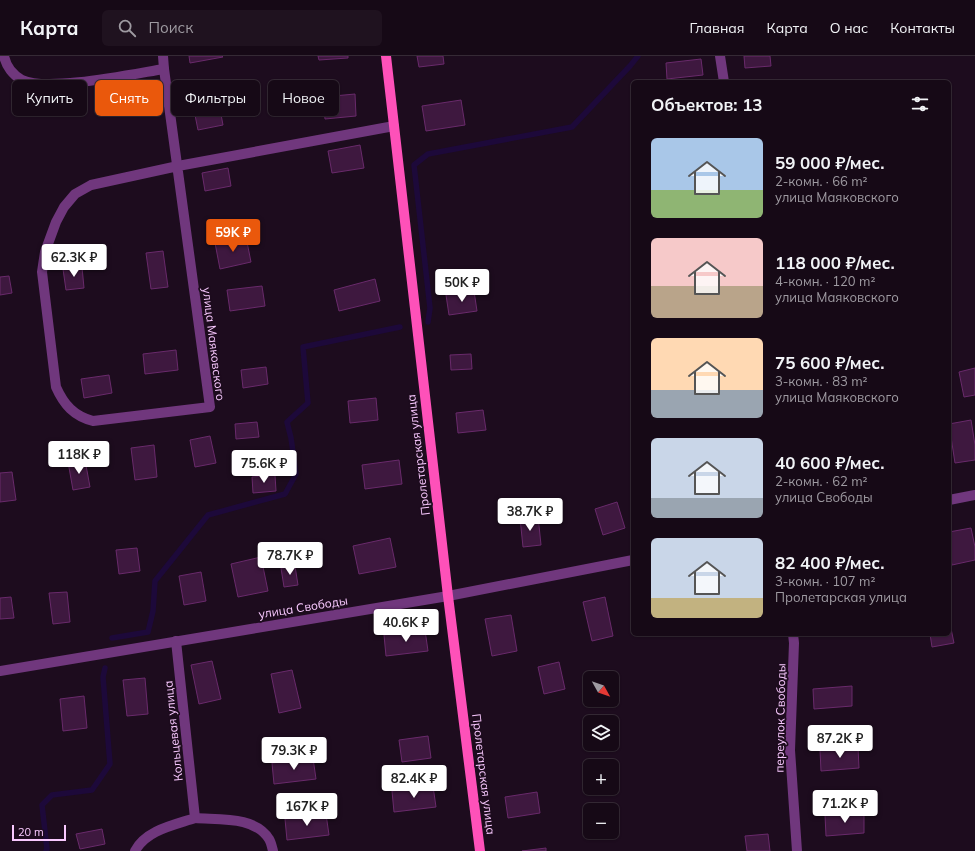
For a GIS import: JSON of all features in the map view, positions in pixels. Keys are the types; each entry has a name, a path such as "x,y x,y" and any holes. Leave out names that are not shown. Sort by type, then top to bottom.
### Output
{"main road":[{"name":"Пролетарская улица","path":"386,56 448,596 480,851"}],"street":[{"path":"4,56 11,72 22,80 45,84 85,81 164,69"},
{"name":"улица Маяковского","path":"163,56 164,69 178,166 210,407 93,421 82,418 62,400 56,387 42,272 45,252 56,222 64,207 75,194 91,185 178,166 394,126"},
{"path":"720,56 724,80"},
{"path":"951,500 975,495"},
{"name":"улица Свободы","path":"0,671 448,596 631,560"},
{"name":"переулок Свободы","path":"793,636 790,750 797,851"},
{"name":"Кольцевая улица","path":"176,641 195,818"},
{"path":"135,851 146,838 156,831 195,818 248,822 261,829 269,839 273,851"}],"building":[{"path":"189,56 222,56 223,57 190,63"},
{"path":"318,56 348,56 348,58 319,60"},
{"path":"417,56 443,56 444,64 419,67"},
{"path":"744,56 770,56 771,66 745,68"},
{"path":"701,59 703,75 667,79 666,63"},
{"path":"355,94 356,116 325,119 325,116 339,116 339,96"},
{"path":"461,100 465,125 426,131 422,106"},
{"path":"195,116 221,116 223,125 198,130"},
{"path":"360,145 364,168 332,173 328,151"},
{"path":"228,168 231,186 205,191 202,173"},
{"path":"246,237 251,262 220,269 215,243"},
{"path":"163,251 168,287 151,289 146,253"},
{"path":"82,267 84,288 66,290 63,269"},
{"path":"9,276 12,293 0,295 0,277"},
{"path":"375,279 380,301 339,311 334,290"},
{"path":"262,286 265,306 230,311 227,290"},
{"path":"474,291 477,311 449,315 446,295"},
{"path":"176,350 178,370 145,374 143,354"},
{"path":"471,354 472,369 451,370 450,355"},
{"path":"266,367 268,384 243,388 241,370"},
{"path":"975,368 975,395 964,397 959,372"},
{"path":"109,375 112,393 84,398 81,379"},
{"path":"376,398 378,420 350,423 348,401"},
{"path":"483,410 486,430 458,433 456,413"},
{"path":"971,420 975,445 975,460 955,463 951,437 951,424"},
{"path":"257,422 259,437 236,439 235,424"},
{"path":"210,436 216,463 195,467 190,440"},
{"path":"154,445 157,477 135,480 131,448"},
{"path":"85,460 90,487 73,490 68,462"},
{"path":"399,460 402,484 365,489 362,465"},
{"path":"12,472 16,500 0,502 0,473"},
{"path":"275,475 276,491 253,493 252,477"},
{"path":"617,502 625,528 603,535 595,509"},
{"path":"538,516 541,545 523,547 520,518"},
{"path":"971,528 975,547 975,560 952,565 951,532"},
{"path":"390,538 396,567 359,574 353,546"},
{"path":"137,548 140,571 119,574 116,550"},
{"path":"261,557 268,591 238,597 231,564"},
{"path":"295,566 298,585 284,587 281,568"},
{"path":"201,572 206,601 184,605 179,576"},
{"path":"67,592 70,622 53,624 49,593"},
{"path":"11,597 14,618 0,619 0,598"},
{"path":"605,597 613,636 592,641 583,602"},
{"path":"511,615 517,651 492,656 485,619"},
{"path":"951,629 954,643 932,647 930,636 951,636"},
{"path":"425,630 428,651 386,656 384,635"},
{"path":"212,661 221,699 199,704 191,665"},
{"path":"559,662 565,689 544,694 538,667"},
{"path":"292,670 301,708 279,713 271,674"},
{"path":"145,678 148,714 127,716 123,680"},
{"path":"852,686 852,706 814,709 813,689"},
{"path":"84,696 87,728 63,731 60,699"},
{"path":"428,736 431,758 402,762 399,740"},
{"path":"858,747 859,768 821,771 820,750"},
{"path":"313,758 316,779 274,784 272,763"},
{"path":"433,786 436,807 394,812 392,791"},
{"path":"537,792 540,813 508,818 505,797"},
{"path":"864,812 864,833 826,836 825,815"},
{"path":"326,814 329,835 287,840 285,819"},
{"path":"102,829 105,844 80,849 76,834"},
{"path":"768,834 770,851 747,851 745,836"},
{"path":"546,848 546,851 522,851"}],"waterway":[{"path":"428,322 430,308 414,165 428,154 572,127 638,56"},
{"path":"112,638 148,632 153,611 155,581 208,515 285,494 296,474 291,438 287,422 308,403 303,347 400,327"},
{"path":"46,851 42,805 52,795 92,790 110,764 103,677 105,668"}]}
